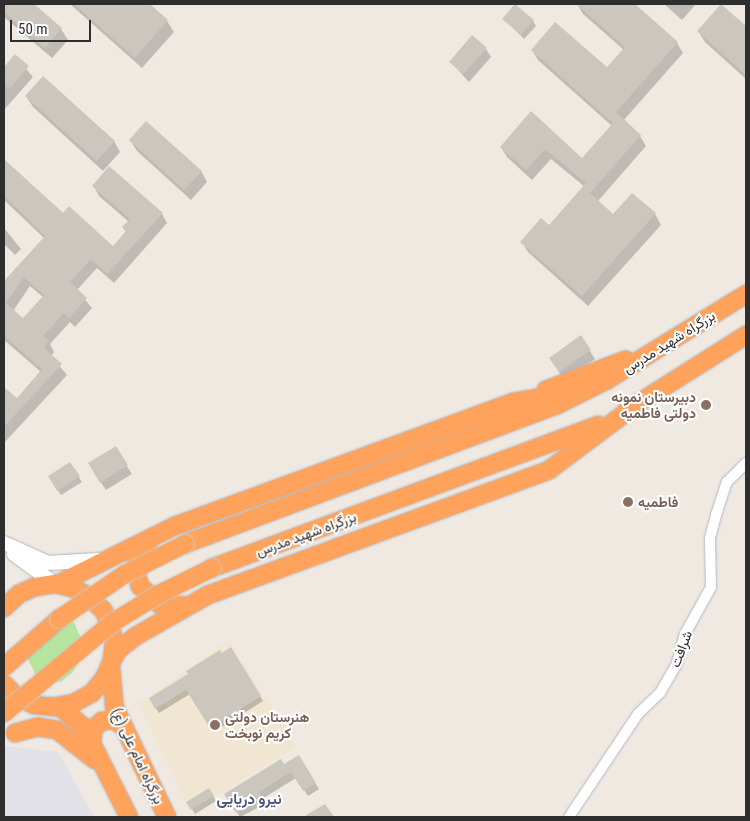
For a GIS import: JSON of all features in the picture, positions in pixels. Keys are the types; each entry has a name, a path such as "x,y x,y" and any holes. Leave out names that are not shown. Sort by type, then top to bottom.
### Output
{"highway":[{"name":"بزرگراه شهید مدرس","path":"4,667 86,599 158,556 531,415 591,389 746,294"},
{"name":"بزرگراه شهید مدرس","path":"59,707 92,693 124,644 188,605 243,581 549,470 636,405 746,335"},
{"path":"514,402 665,344"},
{"name":"بزرگراه شهید مدرس","path":"4,608 24,591 57,584 154,536 514,402 591,389"},
{"name":"بزرگراه شهید مدرس","path":"4,713 104,628 175,585 212,568 542,447 636,405"},
{"path":"154,536 144,544 137,558 136,574 140,586 148,597 162,605 188,605"},
{"name":"بزرگراه امام علی (ع)","path":"57,584 86,594 103,610 113,635 112,699 167,817"},
{"path":"4,684 29,703 59,707 80,723 129,817"},
{"path":"9,738 36,714 59,707"},
{"path":"92,744 92,729 102,721 114,720 124,727"},
{"path":"9,738 38,727 57,730 72,738 104,769"}],"main road":[{"path":"4,544 50,563 107,558"},
{"path":"4,544 38,574 57,584"}],"street":[{"name":"شرافت","path":"569,817 638,714 660,693 677,663 685,634 711,587 710,538 727,482 746,464"}],"shaded area":[{"name":"هنرستان دولتی کریم نوبخت","path":"229,640 296,747 190,811 138,704"},
{"path":"5,746 58,752 94,817 4,817"}],"green space":[{"path":"52,615 73,620 83,643 81,658 73,672 62,681 52,684 37,678 27,657 32,631"}],"building":[{"path":"4,4 34,4 62,28 45,48 4,12"},
{"path":"74,4 150,4 168,20 135,58"},
{"path":"515,4 534,20 521,35 502,19"},
{"path":"576,4 635,4 678,42 616,112 641,135 590,193 613,214 632,193 656,213 582,296 520,242 541,218 549,225 586,183 545,149 526,170 500,147 531,111 582,158 613,123 531,50 555,22 607,67 625,47"},
{"path":"721,4 746,26 746,75 697,31"},
{"path":"472,35 487,48 463,74 449,62"},
{"path":"15,54 29,66 10,88 4,83 4,67"},
{"path":"43,76 115,141 97,161 25,96"},
{"path":"146,121 202,171 184,190 129,140"},
{"path":"4,159 63,213 69,206 113,246 126,231 122,227 130,219 92,186 109,166 163,213 107,274 91,259 70,282 87,298 69,318 64,313 43,336 49,341 44,348 62,364 4,427 4,387 17,398 42,369 4,336 4,281 45,236 4,196","holes":["24,277 44,295 23,318 6,303"]},
{"path":"581,335 591,350 559,372 549,358"},
{"path":"116,446 128,465 100,483 88,463"},
{"path":"70,462 80,476 57,491 48,476"},
{"path":"231,647 261,696 210,728 186,690 155,709 149,698 188,674 186,671 220,650 222,653"},
{"path":"299,755 316,783 303,791 291,772 259,792 262,797 236,813 224,794 281,759 284,764"},
{"path":"209,788 214,796 191,810 186,802"},
{"path":"325,804 334,817 303,817"}],"place":[{"name":"دبیرستان نمونه دولتی فاطمیه","path":"706,405"},
{"name":"فاطمیه","path":"628,502"},
{"name":"هنرستان دولتی کریم نوبخت","path":"215,725"}],"district":[{"name":"نیرو دریایی","path":"249,800"}]}
